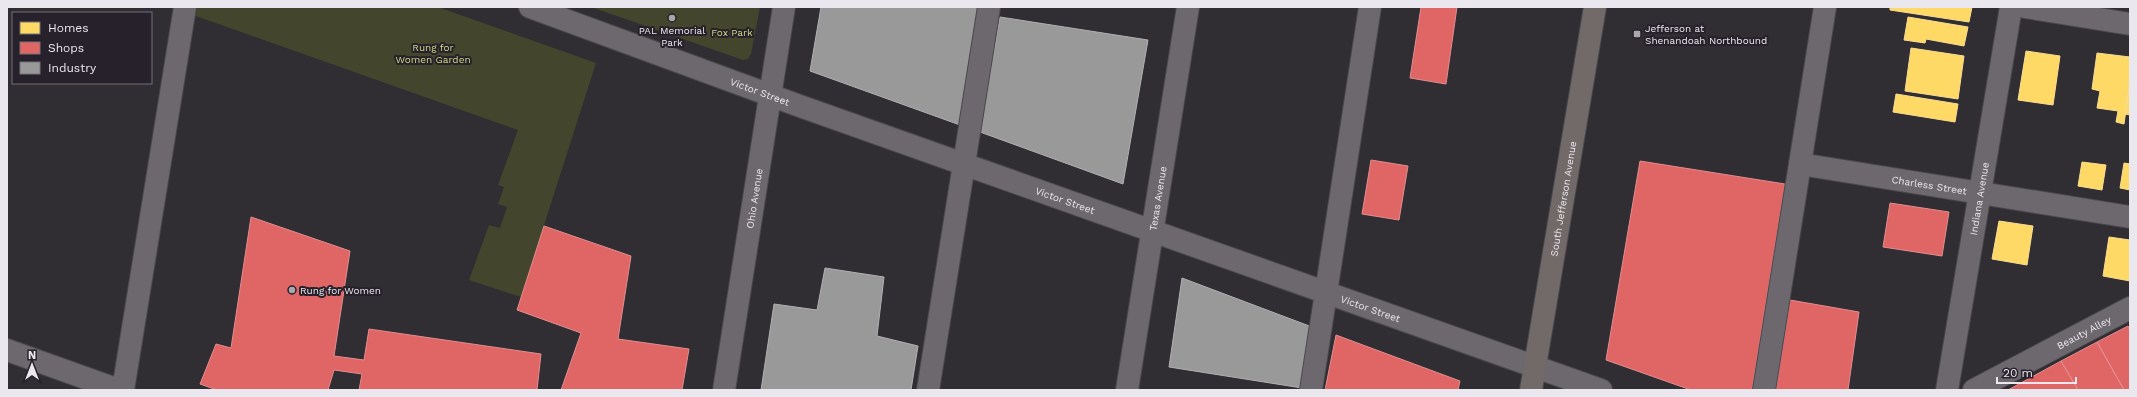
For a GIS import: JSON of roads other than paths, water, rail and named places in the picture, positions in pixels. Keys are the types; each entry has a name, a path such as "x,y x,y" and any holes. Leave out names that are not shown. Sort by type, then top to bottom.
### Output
{"main road":[{"name":"South Jefferson Avenue","path":"1532,390 1594,7"}],"street":[{"path":"123,390 185,7"},
{"name":"Victor Street","path":"530,7 771,96 1152,229 1602,390"},
{"name":"Ohio Avenue","path":"724,390 784,7"},
{"path":"928,390 989,7"},
{"name":"Texas Avenue","path":"1127,390 1188,7"},
{"path":"1310,390 1370,7"},
{"path":"1764,390 1825,7"},
{"name":"Indiana Avenue","path":"1947,390 1981,194 2011,7"},
{"path":"2025,7 2130,24"},
{"name":"Charless Street","path":"1800,164 2130,217"},
{"name":"Beauty Alley","path":"1974,390 2130,308"},
{"path":"7,350 119,390"}],"place":[{"name":"PAL Memorial Park","path":"672,18"},
{"name":"Jefferson at Shenandoah Northbound","path":"1637,34"},
{"name":"Rung for Women","path":"292,290"}],"park label":[{"name":"Fox Park","path":"732,32"},
{"name":"Rung for Women Garden","path":"433,52"}]}
